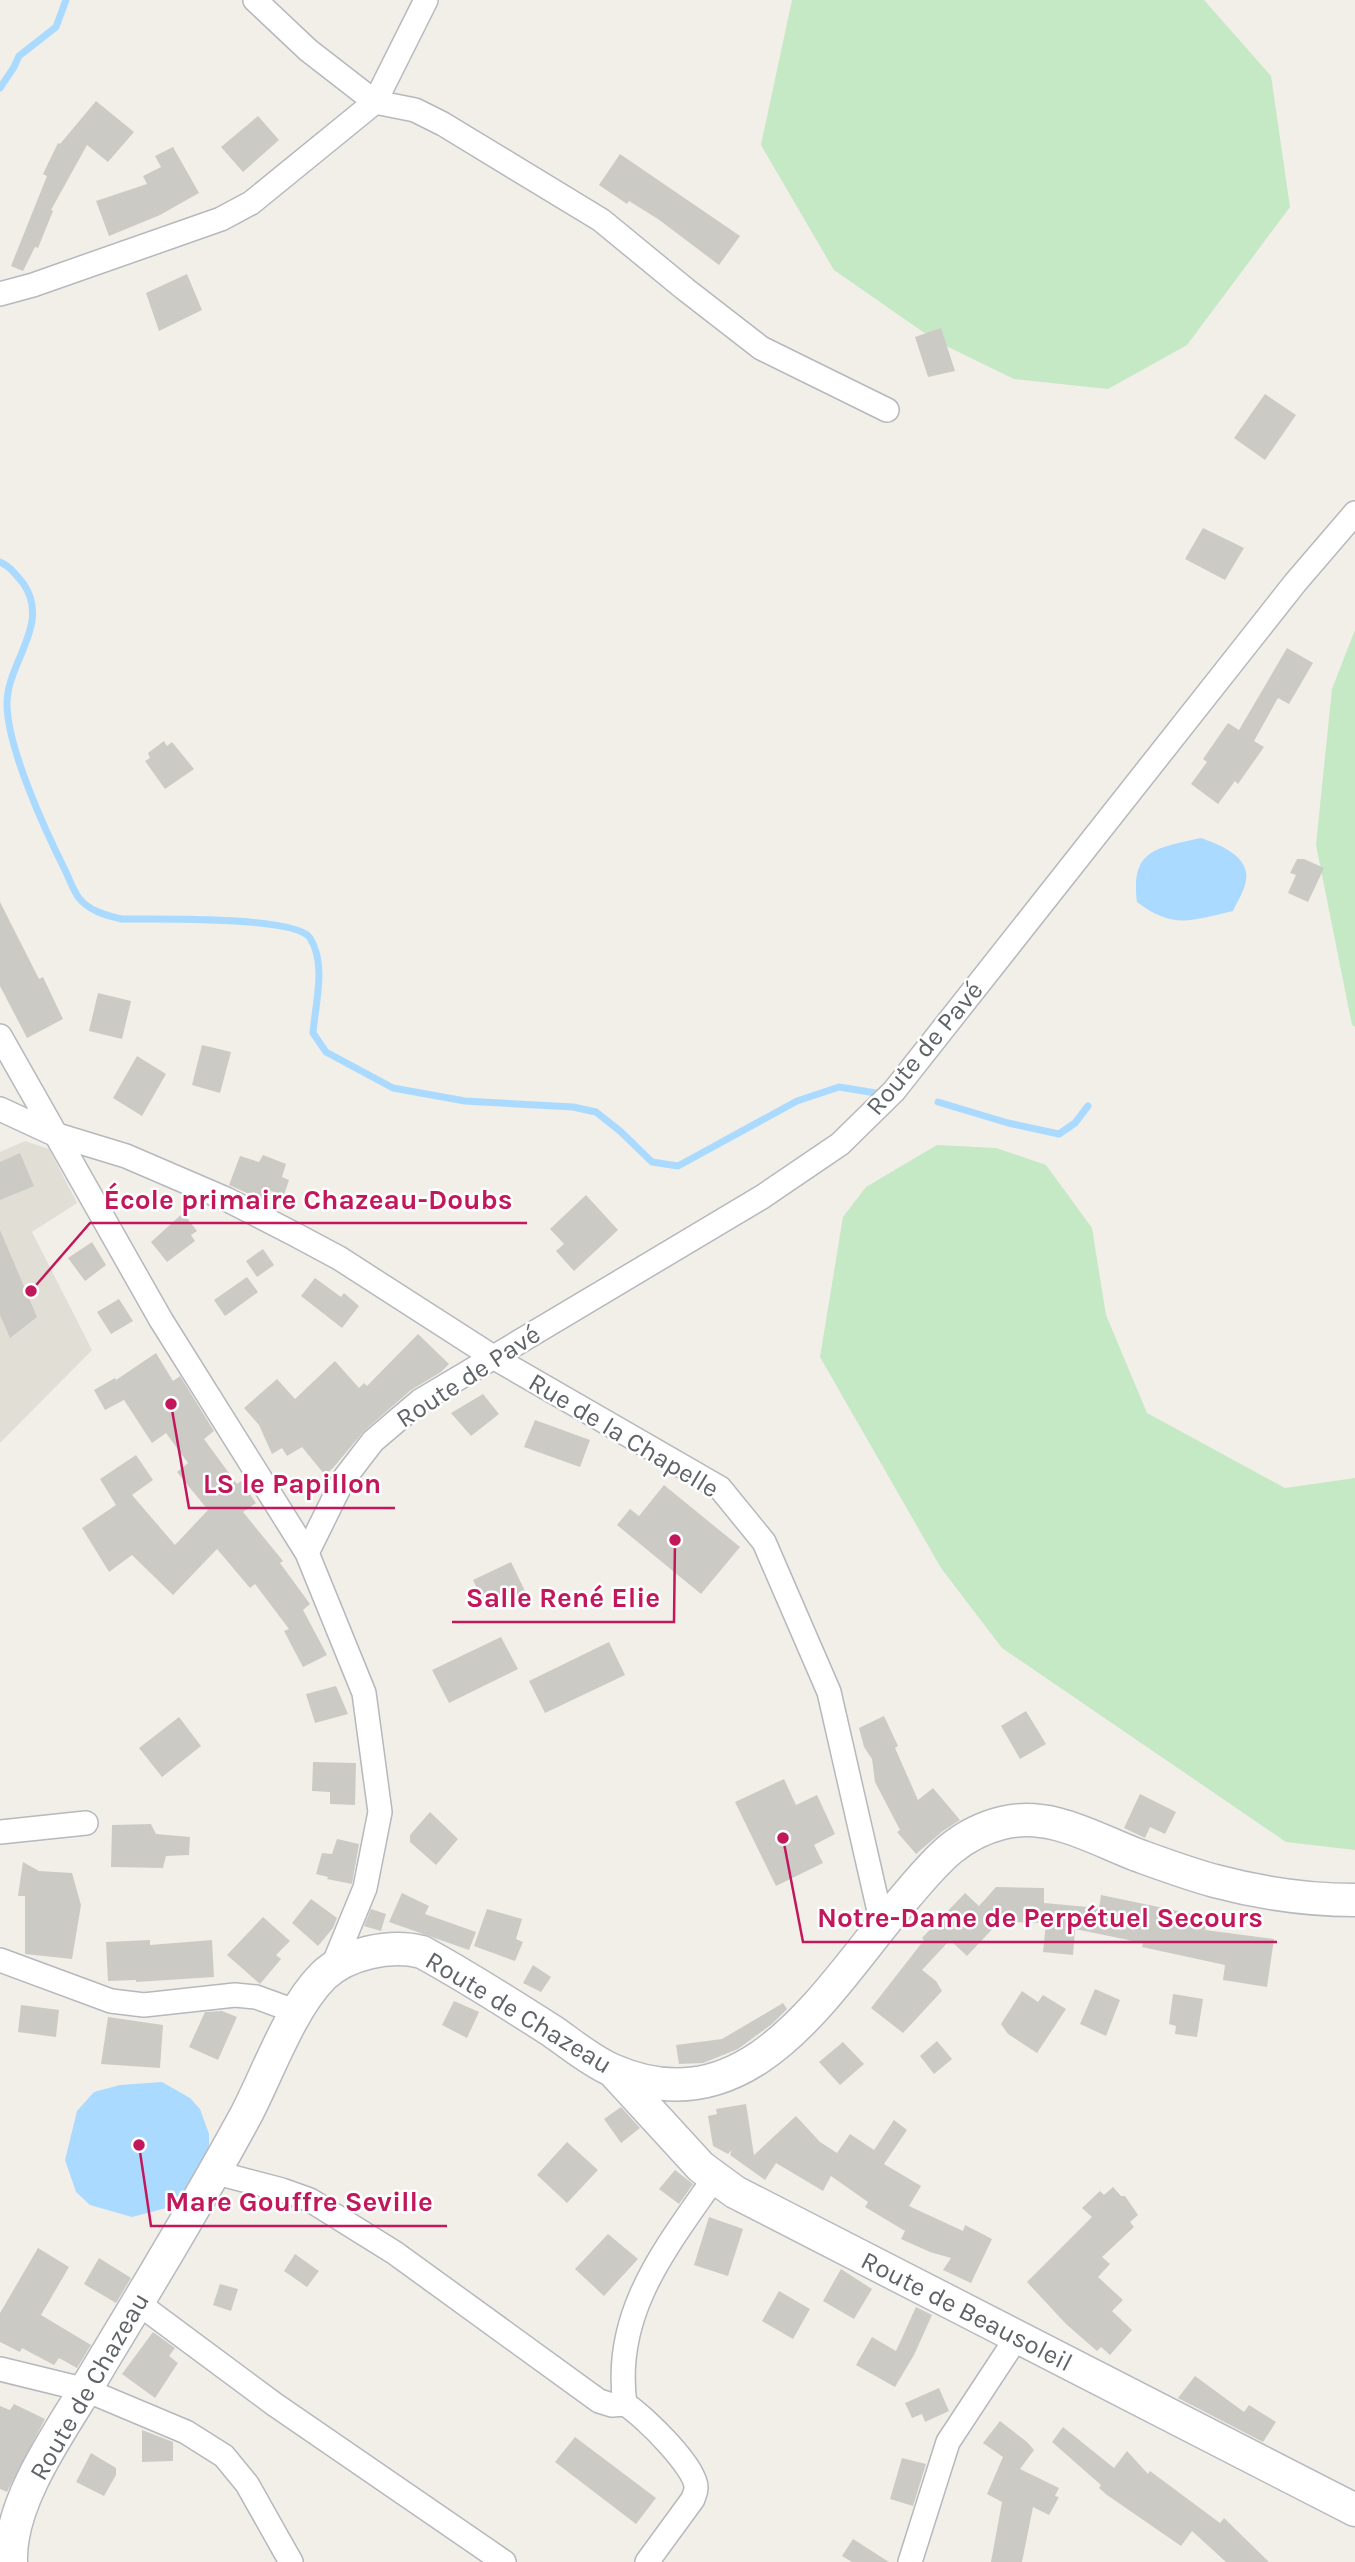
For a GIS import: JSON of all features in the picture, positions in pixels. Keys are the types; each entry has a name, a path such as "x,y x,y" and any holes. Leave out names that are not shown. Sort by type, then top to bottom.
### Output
{"main road":[{"name":"Route de Chazeau","path":"11,2562 16,2521 33,2479 52,2443 138,2303 246,2115 297,2012 312,1989 332,1968 349,1959 376,1951 409,1949 422,1952 611,2069 643,2080 691,2083 712,2081 751,2063 788,2037 838,1983 882,1924 944,1853 981,1830 1023,1819 1063,1825 1216,1881 1305,1899 1355,1900"},
{"name":"Route de Beausoleil","path":"611,2069 701,2167 735,2192 1355,2510"}],"street":[{"path":"255,0 308,50 374,102 415,110 475,144 600,220 761,348 887,410"},
{"path":"0,294 234,214 374,102 426,0"},
{"name":"Route de Pavé","path":"307,1553 343,1480 373,1441 420,1401 762,1197 839,1144 894,1091 1295,583 1355,513"},
{"path":"0,1036 161,1320 307,1553 364,1693 380,1812 365,1888 332,1968"},
{"name":"Rue de la Chapelle","path":"0,1109 54,1134 126,1156 226,1199 339,1258 493,1357 720,1488 764,1542 829,1692 882,1924"},
{"path":"0,1832 86,1823"},
{"path":"0,1960 111,2001 144,2005 235,1995 256,1997 297,2012"},
{"path":"213,2172 310,2200 395,2253 598,2401 612,2405 625,2404 658,2430 693,2476 696,2488 693,2499 647,2562"},
{"path":"625,2404 622,2382 625,2349 635,2307 670,2245 715,2177"},
{"path":"138,2303 274,2404 504,2562"},
{"path":"910,2562 948,2442 1017,2337"},
{"path":"0,2369 86,2390 186,2432 224,2456 247,2484 291,2562"}],"shaded area":[{"path":"25,1141 49,1149 77,1203 32,1232 92,1350 0,1443 0,1152"}],"green space":[{"path":"792,0 1204,0 1271,76 1290,207 1187,345 1108,389 1014,379 936,341 834,270 761,145"},
{"path":"1355,630 1355,1027 1352,1025 1316,845 1332,689"},
{"path":"937,1145 996,1148 1046,1165 1092,1228 1106,1315 1147,1413 1285,1488 1355,1478 1355,1850 1286,1842 1002,1648 941,1568 820,1357 843,1217 866,1187"}],"water":[{"path":"1201,838 1231,852 1243,864 1246,872 1245,884 1233,911 1194,919 1173,920 1150,911 1137,902 1138,871 1150,854 1160,848"},
{"path":"162,2082 190,2098 200,2109 209,2134 209,2157 189,2193 170,2207 132,2217 90,2205 76,2192 65,2160 77,2111 94,2092 120,2085"}],"building":[{"path":"96,101 134,132 108,162 87,145 51,210 53,211 38,248 35,247 23,271 11,266 47,176 43,174 58,143 60,144"},
{"path":"258,116 279,140 243,172 221,147"},
{"path":"173,147 199,193 160,215 109,236 96,201 147,184 143,176 161,167 155,156"},
{"path":"620,154 740,236 719,265 658,219 629,201 627,204 599,185"},
{"path":"187,274 202,310 159,331 146,293"},
{"path":"941,328 955,371 928,377 915,337"},
{"path":"1265,394 1296,415 1265,460 1234,438"},
{"path":"1203,528 1244,548 1225,580 1185,559"},
{"path":"1287,648 1313,663 1289,704 1278,698 1254,741 1264,747 1238,784 1235,781 1218,804 1191,784 1207,762 1203,759 1228,723 1239,730"},
{"path":"164,741 167,746 172,742 194,769 165,789 145,761 150,758 148,753"},
{"path":"1297,859 1304,859 1324,868 1308,902 1288,893 1296,875 1290,873"},
{"path":"0,902 39,979 43,977 63,1019 27,1038 0,986"},
{"path":"98,993 131,1001 122,1039 89,1031"},
{"path":"202,1045 231,1052 220,1093 192,1085"},
{"path":"137,1056 166,1074 142,1116 113,1098"},
{"path":"20,1153 34,1186 0,1200 0,1162"},
{"path":"263,1155 286,1164 282,1177 289,1180 284,1195 271,1191 267,1202 229,1185 240,1156 259,1162"},
{"path":"586,1195 618,1230 574,1271 556,1251 564,1244 550,1229"},
{"path":"183,1213 197,1231 191,1235 195,1241 167,1262 151,1242"},
{"path":"0,1230 37,1317 10,1338 0,1315"},
{"path":"92,1242 106,1265 85,1281 68,1258"},
{"path":"263,1249 274,1265 257,1277 246,1261"},
{"path":"247,1277 258,1292 225,1316 214,1300"},
{"path":"315,1278 341,1297 344,1293 359,1306 342,1328 301,1296"},
{"path":"119,1299 133,1321 111,1334 97,1312"},
{"path":"418,1334 449,1364 411,1390 364,1431 325,1475 302,1447 287,1456 282,1448 272,1454 259,1425 244,1408 277,1379 295,1399 335,1361 359,1388 364,1383 367,1386"},
{"path":"156,1353 173,1381 180,1376 214,1431 204,1439 237,1484 241,1481 256,1503 243,1512 283,1561 280,1563 310,1604 303,1610 327,1655 303,1667 284,1631 289,1629 255,1584 250,1588 217,1549 173,1595 132,1555 109,1572 82,1528 116,1505 100,1479 136,1455 153,1480 132,1495 175,1545 208,1510 177,1472 188,1463 166,1433 152,1443 124,1400 105,1410 94,1390 115,1378 116,1380"},
{"path":"483,1394 499,1414 471,1436 451,1413"},
{"path":"535,1420 590,1440 580,1467 524,1447"},
{"path":"664,1485 740,1547 701,1594 617,1525 630,1509 639,1516"},
{"path":"511,1562 525,1591 487,1609 473,1580"},
{"path":"501,1637 518,1669 449,1703 432,1670"},
{"path":"609,1642 625,1675 545,1713 529,1681"},
{"path":"336,1686 348,1714 315,1723 306,1694"},
{"path":"1026,1711 1046,1744 1020,1759 1001,1726"},
{"path":"884,1716 918,1800 933,1788 960,1820 916,1854 897,1832 900,1830 875,1782 872,1759 864,1747 859,1728"},
{"path":"179,1717 201,1746 162,1777 139,1748"},
{"path":"313,1762 356,1763 355,1805 330,1804 330,1792 312,1791"},
{"path":"784,1779 796,1805 817,1795 835,1834 814,1845 823,1863 776,1886 735,1802"},
{"path":"1140,1794 1176,1812 1165,1834 1150,1827 1145,1838 1124,1828"},
{"path":"430,1812 458,1839 436,1865 410,1842 410,1835"},
{"path":"151,1824 156,1834 190,1837 189,1855 166,1856 163,1868 111,1867 112,1825"},
{"path":"337,1839 359,1844 352,1884 316,1874 322,1853 332,1854"},
{"path":"23,1862 39,1871 72,1873 81,1905 72,1959 25,1954 25,1896 18,1896"},
{"path":"996,1887 1044,1888 1044,1903 1099,1908 1101,1895 1197,1915 1196,1920 1207,1923 1205,1930 1274,1939 1267,1987 1223,1980 1225,1965 1142,1947 1143,1943 1075,1929 1073,1955 1043,1952 1046,1923 999,1922 967,1956 950,1940 922,1970 936,1981 942,1991 903,2033 871,2008 924,1940 922,1938 965,1893 979,1906"},
{"path":"402,1893 429,1906 425,1914 476,1932 469,1950 389,1922"},
{"path":"311,1899 337,1918 333,1928 318,1946 292,1923"},
{"path":"371,1909 386,1914 381,1931 364,1926"},
{"path":"487,1909 522,1919 516,1939 523,1942 515,1961 474,1946"},
{"path":"263,1917 290,1941 276,1955 281,1959 260,1984 227,1955"},
{"path":"150,1940 150,1945 212,1940 214,1977 108,1981 106,1942"},
{"path":"533,1965 551,1977 541,1992 523,1983"},
{"path":"1095,1989 1120,2000 1106,2036 1080,2024"},
{"path":"1022,1991 1038,2002 1043,1995 1066,2009 1037,2053 1008,2034 1001,2024"},
{"path":"1173,1994 1203,1999 1197,2037 1175,2034 1176,2026 1169,2024"},
{"path":"454,2001 479,2012 467,2038 442,2025"},
{"path":"783,2003 787,2009 772,2024 738,2049 703,2063 679,2064 676,2045 722,2039"},
{"path":"21,2005 59,2010 56,2037 18,2032"},
{"path":"222,2011 237,2017 218,2060 189,2047 205,2012"},
{"path":"108,2017 163,2025 160,2068 101,2064"},
{"path":"937,2041 952,2059 934,2074 920,2056"},
{"path":"843,2042 864,2064 840,2085 819,2062"},
{"path":"746,2104 754,2155 796,2116 820,2142 837,2153 850,2134 874,2150 894,2120 907,2130 884,2164 921,2186 909,2206 963,2231 965,2225 992,2239 971,2283 943,2270 951,2258 901,2239 905,2231 865,2207 868,2202 831,2176 823,2191 776,2163 765,2180 730,2155 732,2150 728,2154 713,2146 708,2116 717,2114 716,2109"},
{"path":"621,2107 640,2128 621,2143 604,2119"},
{"path":"567,2142 598,2170 567,2203 537,2175"},
{"path":"675,2170 693,2184 679,2204 659,2189"},
{"path":"1113,2187 1121,2196 1125,2196 1138,2215 1130,2222 1134,2227 1102,2257 1110,2264 1098,2277 1123,2300 1112,2311 1132,2330 1110,2355 1101,2347 1097,2351 1066,2324 1027,2282 1092,2217 1082,2208 1100,2191 1104,2195"},
{"path":"709,2217 743,2229 728,2276 694,2265"},
{"path":"608,2234 638,2259 604,2296 575,2269"},
{"path":"38,2248 69,2267 41,2315 91,2345 77,2368 59,2358 54,2365 22,2348 20,2352 0,2342 0,2313"},
{"path":"295,2254 319,2271 307,2287 284,2271"},
{"path":"99,2258 131,2278 116,2303 84,2284"},
{"path":"841,2269 872,2289 854,2319 823,2301"},
{"path":"220,2284 238,2289 231,2311 213,2305"},
{"path":"779,2291 810,2309 793,2339 762,2321"},
{"path":"916,2307 932,2315 914,2355 895,2387 856,2365 872,2337 896,2351"},
{"path":"153,2332 175,2348 169,2356 178,2363 155,2398 122,2374"},
{"path":"1195,2376 1244,2412 1249,2405 1276,2422 1263,2442 1178,2398"},
{"path":"939,2388 949,2411 925,2422 922,2414 912,2418 905,2403"},
{"path":"14,2404 45,2419 7,2492 0,2489 0,2406 10,2410"},
{"path":"1000,2421 1034,2450 1020,2469 1059,2488 1055,2496 1059,2497 1049,2515 1033,2507 1022,2562 991,2562 1002,2502 987,2494 1003,2457 983,2443"},
{"path":"1063,2427 1114,2468 1127,2451 1148,2474 1150,2471 1220,2523 1224,2518 1269,2562 1226,2562 1192,2531 1181,2546 1107,2495 1099,2488 1101,2485 1052,2442"},
{"path":"142,2430 173,2442 173,2461 142,2462"},
{"path":"575,2437 656,2498 636,2524 555,2462"},
{"path":"91,2453 116,2468 116,2475 104,2496 76,2482"},
{"path":"902,2458 926,2464 913,2506 890,2499"},
{"path":"853,2539 889,2562 852,2562 842,2556"}],"waterway":[{"path":"0,88 19,56 56,27 66,0"},
{"path":"0,562 10,568 23,583 31,598 33,613 9,689 9,723 20,765 38,811 77,895 93,909 121,919 252,922 299,931 310,938 318,960 319,985 313,1033 326,1052 393,1088 465,1101 573,1107 596,1112 652,1162 678,1166 797,1101 839,1087 876,1093"},
{"path":"938,1102 1008,1123 1059,1134 1075,1123 1088,1106"}],"place":[{"name":"École primaire Chazeau-Doubs","path":"31,1291"},
{"name":"LS le Papillon","path":"171,1404"},
{"name":"Salle René Elie","path":"675,1540"},
{"name":"Notre-Dame de Perpétuel Secours","path":"783,1838"},
{"name":"Mare Gouffre Seville","path":"139,2145"}]}
